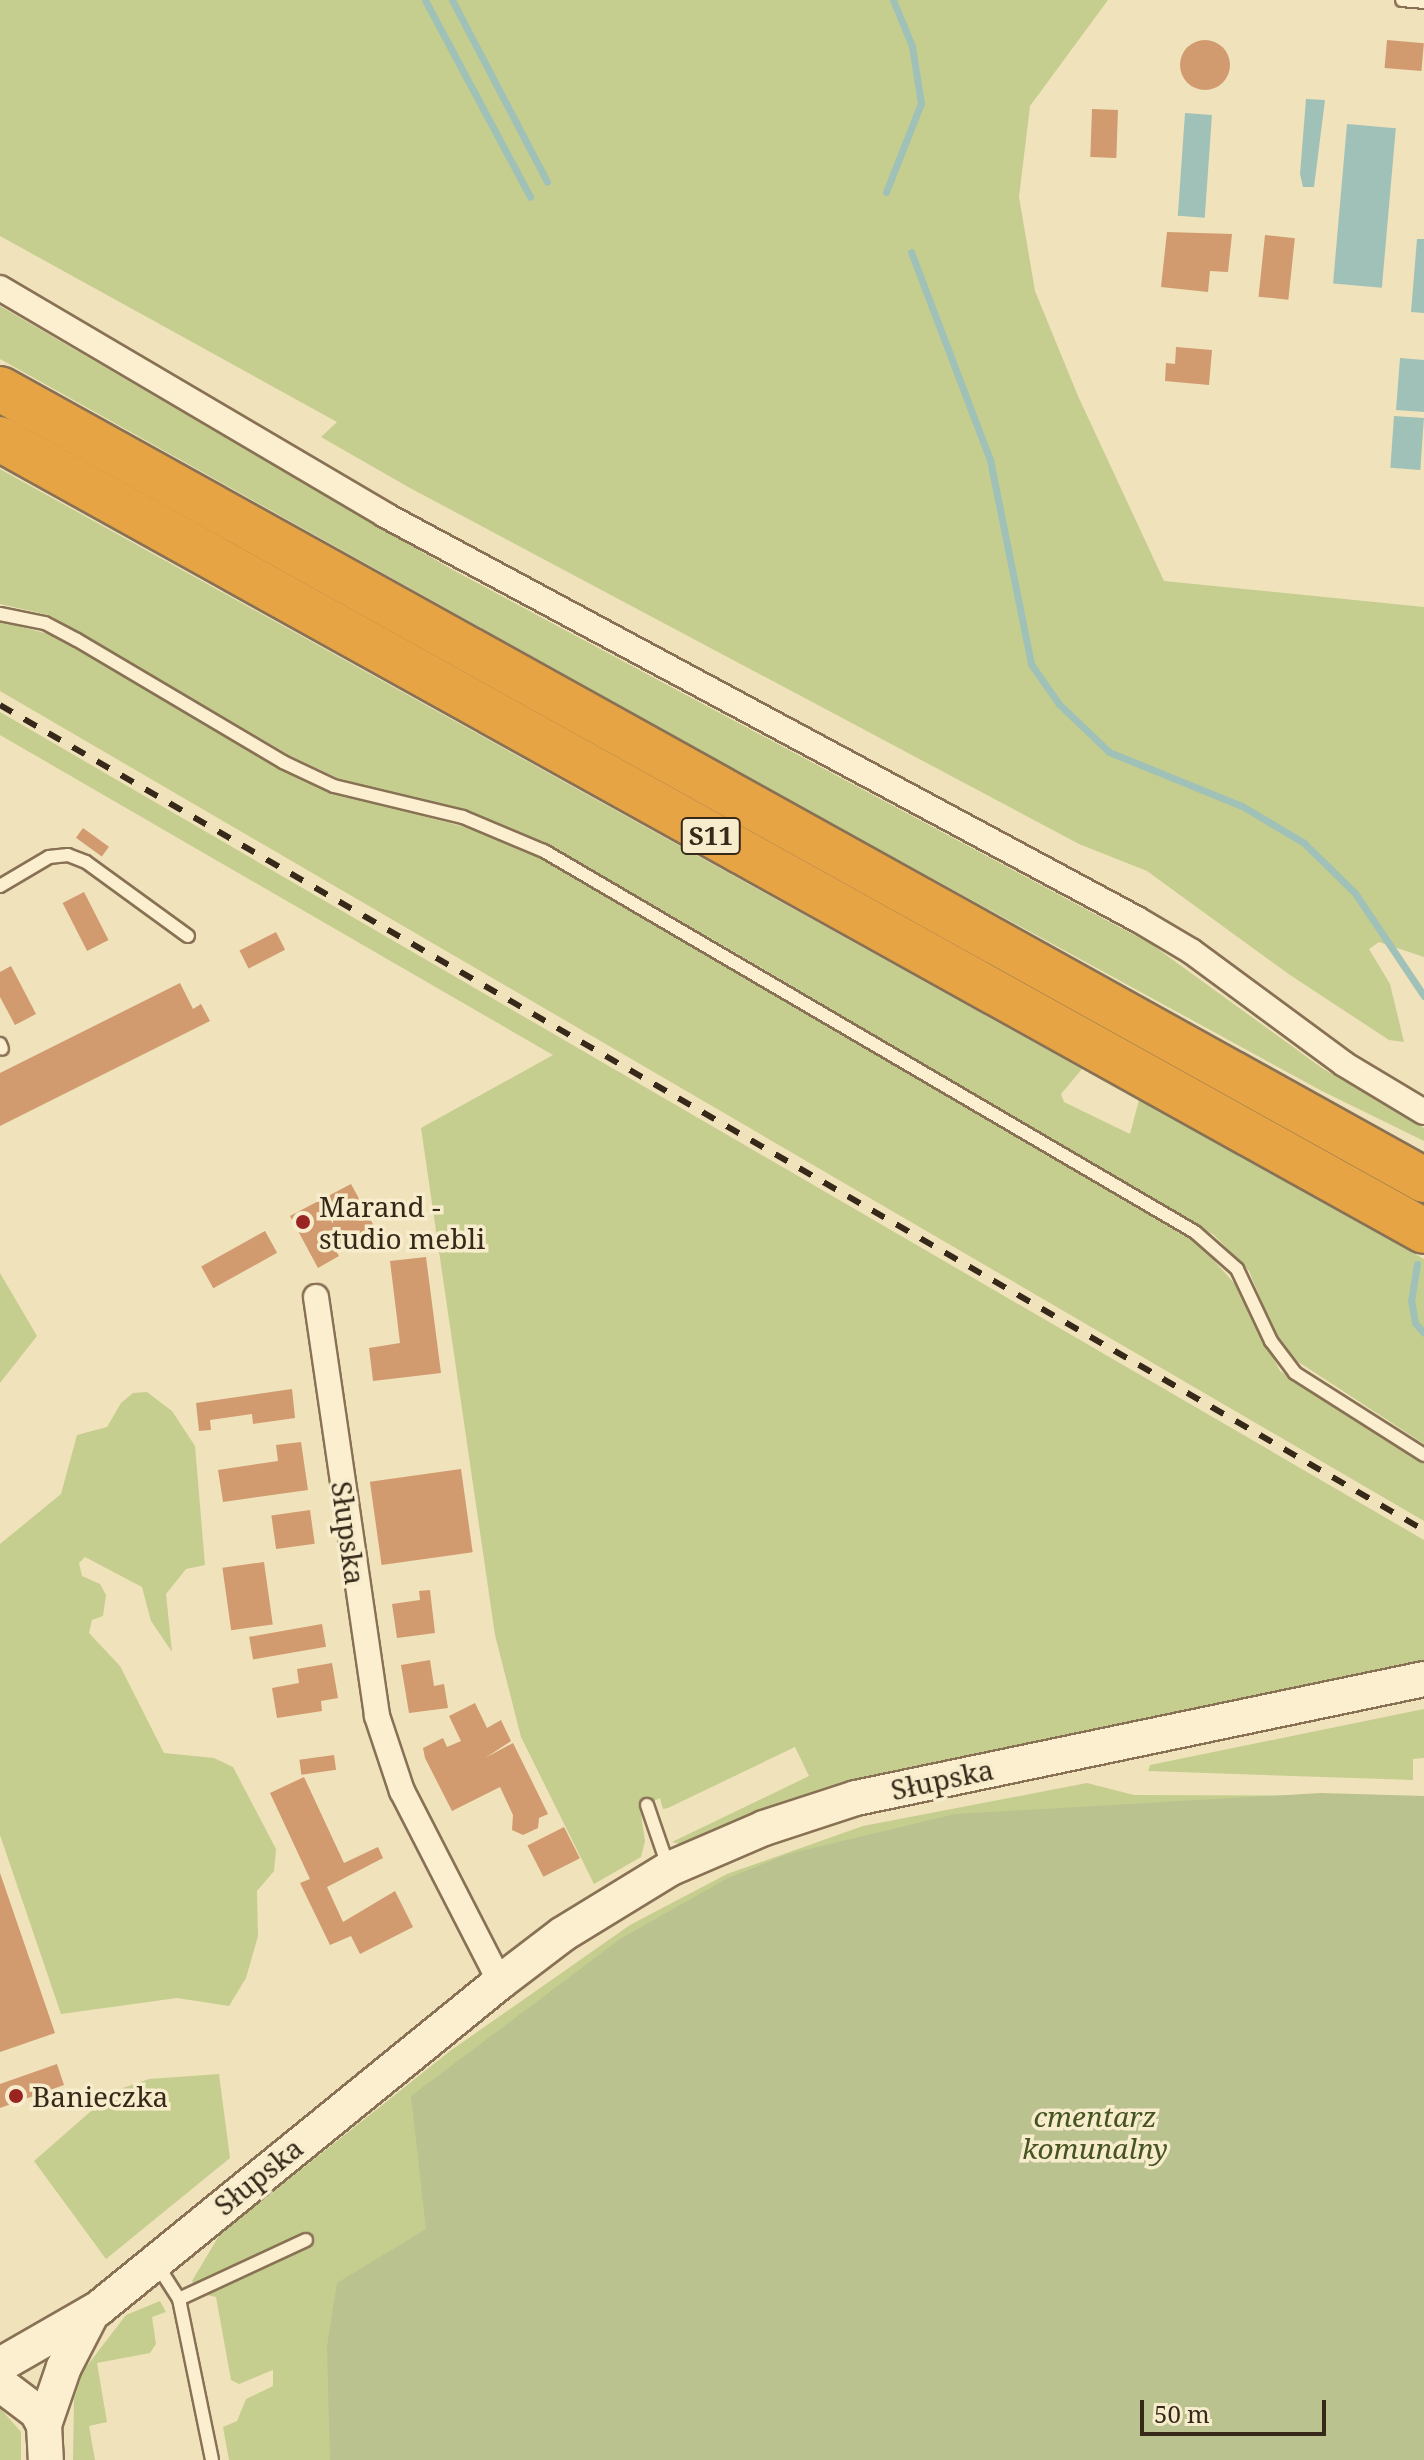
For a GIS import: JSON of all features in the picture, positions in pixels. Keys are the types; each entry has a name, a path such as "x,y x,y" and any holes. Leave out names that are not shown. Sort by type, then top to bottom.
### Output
{"highway":[{"name":"S11","path":"0,389 1424,1180"},
{"name":"S11","path":"0,439 1424,1231"}],"main road":[{"name":"Słupska","path":"0,2365 92,2313 500,1982 563,1934 669,1869 778,1823 856,1798 1424,1679"},
{"name":"Słupska","path":"44,2425 64,2367 92,2313"},
{"path":"0,2384 29,2402 44,2425 46,2460"}],"street":[{"path":"0,288 385,515 1137,919 1191,951 1344,1064 1424,1112"},
{"name":"Słupska","path":"316,1297 377,1716 402,1791 500,1982"}],"lane":[{"path":"1402,0 1424,2"},
{"path":"0,614 45,623 283,762 334,786 463,817 544,851 1195,1232 1237,1269 1271,1341 1295,1373 1424,1455"},
{"path":"0,886 49,857 68,855 86,862 188,936"},
{"path":"647,1805 669,1869"},
{"path":"179,2299 306,2240"},
{"path":"154,2260 179,2299 212,2460"}],"green space":[{"path":"0,0 1108,0 1030,106 1019,197 1035,291 1078,396 1164,581 1424,607 1424,957 1379,942 1369,949 1390,984 1404,1042 1389,1040 1290,975 1147,871 1079,844 410,488 321,437 337,422 0,236"},
{"path":"0,306 453,570 1151,944 1322,1068 1424,1128 1424,1141 1322,1091 818,816 0,359"},
{"path":"0,469 1082,1069 1061,1094 1064,1102 1130,1134 1139,1100 1424,1259 1424,1444 1297,1361 1273,1329 1249,1271 1214,1235 731,950 542,841 470,813 340,779 291,756 49,615 0,604"},
{"path":"0,621 59,637 318,788 461,826 523,848 1200,1245 1234,1283 1280,1371 1424,1462 1424,1521 0,691"},
{"path":"0,712 1424,1540 1424,1662 882,1777 688,1846 672,1842 809,1776 795,1747 668,1808 663,1809 660,1798 640,1808 645,1841 641,1857 594,1884 521,1737 495,1635 421,1128 553,1055 0,735"},
{"path":"0,1273 37,1336 0,1383"},
{"path":"147,1392 172,1411 195,1446 205,1565 186,1569 166,1594 172,1652 151,1621 142,1587 85,1557 79,1563 82,1576 100,1584 106,1595 103,1616 92,1620 89,1633 120,1666 164,1753 214,1758 233,1767 276,1849 274,1871 257,1891 258,1936 246,1978 229,2006 177,1998 61,2014 0,1835 0,1544 61,1494 77,1435 107,1427 121,1403 133,1393"},
{"path":"1424,1709 1424,1758 1413,1759 1413,1780 1148,1771 1150,1765"},
{"path":"1087,1783 1134,1795 1424,1796 635,2460 229,2460 223,2427 237,2421 246,2399 273,2386 273,2370 239,2384 231,2380 216,2297 197,2293 192,2281 220,2234 450,2051 630,1925 727,1874 863,1826"},
{"name":"cmentarz komunalny","path":"1321,1793 1424,1796 1424,2460 330,2460 327,2346 337,2283 426,2229 411,2096 620,1939 728,1878 788,1854 955,1814"},
{"path":"219,2074 230,2158 106,2259 34,2161 114,2091 149,2079"},
{"path":"160,2301 166,2312 152,2317 156,2344 150,2353 97,2363 107,2422 89,2426 95,2460 73,2460 74,2399 83,2371 126,2315"},
{"path":"0,2408 21,2432 21,2460 0,2460"}],"water":[{"path":"1306,99 1325,100 1314,187 1303,187 1300,174"},
{"path":"1185,113 1212,115 1205,218 1178,216"},
{"path":"1347,124 1396,128 1382,288 1333,283"},
{"path":"1417,239 1424,239 1424,313 1411,312"},
{"path":"1400,358 1424,360 1424,412 1396,410"},
{"path":"1394,416 1424,418 1420,470 1390,468"}],"building":[{"path":"1205,40 1223,47 1230,65 1223,83 1205,90 1187,83 1180,65 1187,47"},
{"path":"1387,40 1424,43 1421,71 1385,68"},
{"path":"1092,109 1118,110 1116,158 1090,157"},
{"path":"1167,232 1232,234 1228,272 1210,271 1208,292 1161,287"},
{"path":"1265,235 1295,238 1288,300 1259,297"},
{"path":"1176,347 1212,350 1209,385 1165,381 1166,363 1175,364"},
{"path":"83,828 109,847 102,857 76,838"},
{"path":"84,892 109,940 87,951 63,903"},
{"path":"276,932 285,950 249,968 239,951"},
{"path":"11,966 36,1014 15,1025 0,997 0,972"},
{"path":"180,983 193,1009 201,1004 210,1021 0,1126 0,1073"},
{"path":"351,1184 374,1226 334,1248 339,1256 318,1268 290,1216"},
{"path":"265,1231 277,1253 213,1288 201,1266"},
{"path":"426,1257 441,1373 373,1381 369,1348 400,1343 390,1261"},
{"path":"292,1389 295,1418 253,1424 252,1414 210,1420 211,1430 199,1431 196,1403"},
{"path":"301,1442 308,1490 223,1502 218,1470 278,1461 276,1445"},
{"path":"461,1469 473,1552 382,1565 370,1482"},
{"path":"310,1510 315,1544 276,1549 271,1515"},
{"path":"264,1562 273,1624 231,1630 222,1568"},
{"path":"430,1590 435,1633 397,1638 392,1604 420,1600 419,1591"},
{"path":"322,1624 326,1647 253,1660 249,1637"},
{"path":"430,1660 434,1686 444,1684 448,1708 409,1713 401,1665"},
{"path":"332,1663 338,1698 321,1701 322,1711 277,1718 272,1688 299,1683 297,1669"},
{"path":"475,1703 487,1728 501,1720 511,1741 485,1758 513,1743 548,1814 539,1818 538,1828 523,1835 512,1830 513,1815 500,1787 452,1811 425,1758 423,1748 443,1738 447,1747 461,1741 449,1716"},
{"path":"334,1755 336,1770 301,1775 299,1760"},
{"path":"304,1777 344,1863 378,1847 383,1858 327,1887 343,1922 395,1891 413,1927 360,1954 351,1936 330,1945 300,1883 310,1879 270,1793"},
{"path":"564,1827 580,1858 543,1877 527,1846"},
{"path":"0,1873 55,2033 0,2052"},
{"name":"Banieczka","path":"57,2064 64,2085 0,2108 0,2084"}],"waterway":[{"path":"425,0 530,197"},
{"path":"452,0 547,182"},
{"path":"886,192 921,103 912,46 893,0"},
{"path":"911,252 990,460 1031,664 1059,704 1109,752 1242,806 1304,843 1355,893 1424,996"},
{"path":"1417,1264 1411,1300 1415,1323 1424,1333"}],"railway":[{"path":"0,705 1424,1530"}],"place":[{"name":"Marand - studio mebli","path":"303,1222"},
{"name":"Banieczka","path":"16,2096"}]}
